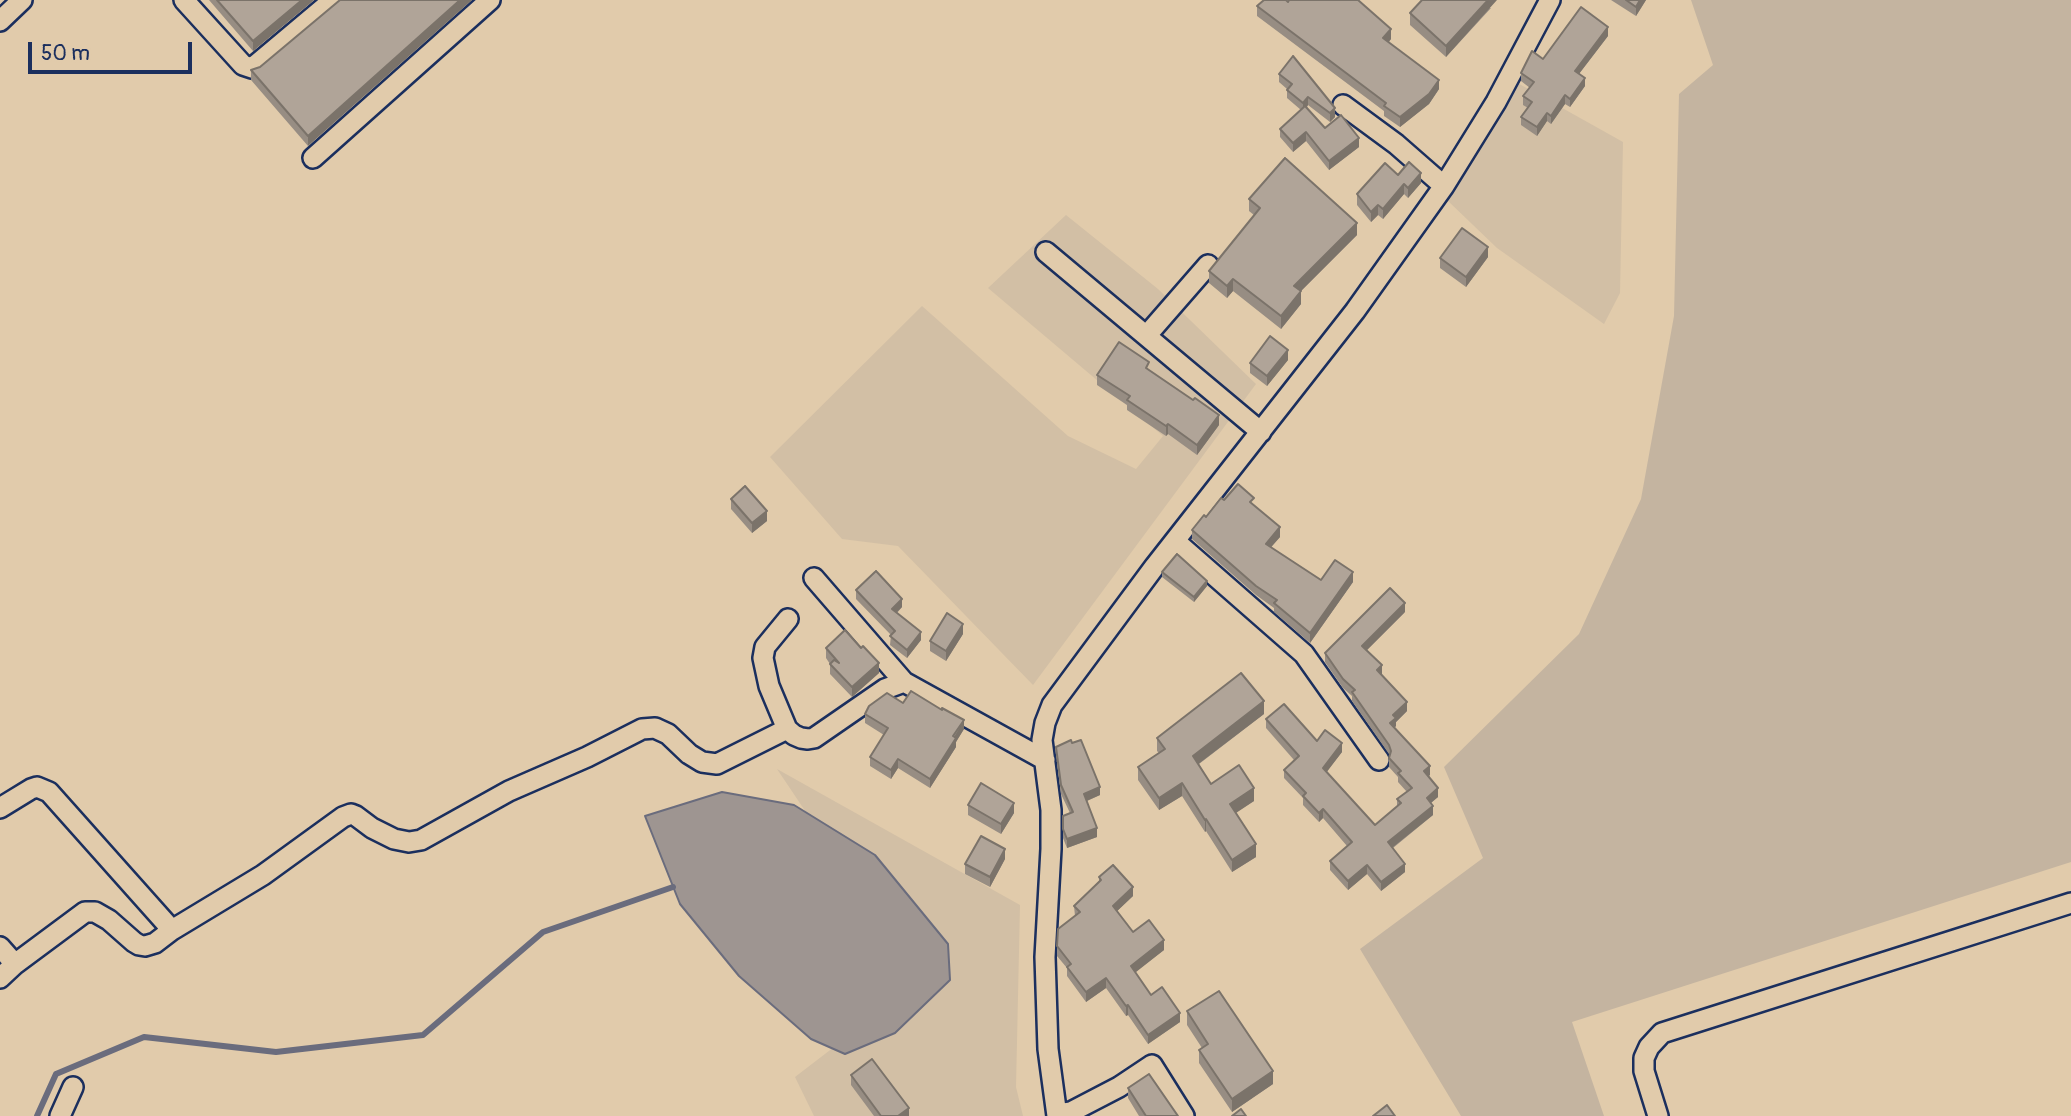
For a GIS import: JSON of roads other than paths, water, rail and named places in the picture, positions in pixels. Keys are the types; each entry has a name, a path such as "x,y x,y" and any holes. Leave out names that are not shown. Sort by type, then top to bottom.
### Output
{"street":[{"path":"0,22 22,0"},
{"path":"184,0 243,65 252,68 325,3"},
{"path":"313,158 490,0"},
{"path":"1184,1116 1152,1065 1119,1087 1072,1112 1057,1115 1048,1049 1045,957 1051,810 1042,740 1045,723 1052,705 1175,541 1355,311 1444,186 1501,93 1550,0"},
{"path":"1342,105 1396,144 1444,186"},
{"path":"1046,252 1261,432"},
{"path":"1147,335 1208,265"},
{"path":"1175,541 1304,654 1379,760"},
{"path":"814,578 904,682 1045,760"},
{"path":"788,619 765,647 763,657 769,687 787,729 794,735 808,739 814,737 885,689 904,682"},
{"path":"0,978 85,912 100,914 134,942 145,946 155,943 263,875 351,814 394,839 408,842 421,840 509,791 587,757 642,729 655,728 668,734 702,762 717,764 787,729"},
{"path":"0,808 30,789 37,787 49,792 172,930"},
{"path":"1658,1116 1644,1071 1644,1058 1649,1046 1662,1033 2071,903"},
{"path":"0,947 16,964"},
{"path":"60,1116 73,1087"}],"waterway":[{"path":"37,1116 56,1074 144,1037 276,1052 423,1035 543,932 673,887"}]}
